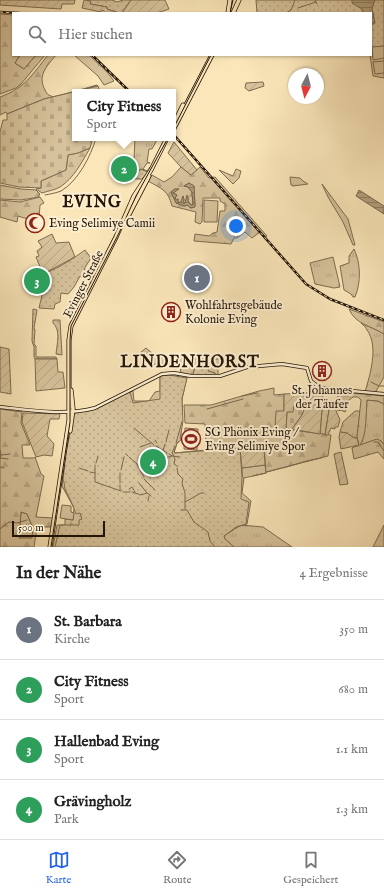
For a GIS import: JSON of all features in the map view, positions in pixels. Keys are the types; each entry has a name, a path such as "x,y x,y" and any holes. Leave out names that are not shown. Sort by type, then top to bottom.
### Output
{"main road":[{"path":"228,12 230,0"},
{"path":"233,12 239,0"},
{"path":"176,120 210,56"},
{"path":"176,124 210,56"},
{"name":"Evinger Straße","path":"50,547 71,412 69,340 71,324 116,237 134,196 166,141"},
{"path":"0,407 71,412 95,408 162,374 174,373 191,376 218,376 250,366 286,364 308,369 309,377 317,386 335,390 384,394"}],"green space":[{"path":"0,0 75,0 74,4 62,4 61,9 0,5"},
{"path":"84,0 91,1 90,4 107,7 107,9 116,12 104,12 102,10 101,12 82,8"},
{"path":"86,0 112,0 117,2 131,0 123,11 124,12 116,12 107,9 107,7 90,4 90,1"},
{"path":"131,0 165,0 169,9 160,12 123,12"},
{"path":"256,0 384,0 384,78 373,76 370,56 372,56 372,12 257,12"},
{"path":"0,14 12,15 12,56 19,56 15,63 24,69 35,56 44,56 21,84 16,88 0,94"},
{"path":"384,46 384,58 373,60 372,47"},
{"path":"19,56 35,56 24,69 15,63"},
{"path":"47,56 55,56 44,71 42,80 47,93 54,97 44,99 7,114 6,112 0,115 0,97 22,85"},
{"path":"75,56 90,56 114,81 104,85 98,76"},
{"path":"384,61 384,73 375,74 373,62"},
{"path":"263,82 264,86 249,91 245,88 246,83"},
{"path":"97,85 98,86 86,89 83,89"},
{"path":"98,86 99,89 86,89"},
{"path":"72,92 72,141 92,141 90,148 68,155 66,170 41,181 41,188 19,187 0,183 0,132 3,120 7,120 7,114 44,99"},
{"path":"135,141 156,141 152,149 149,149 147,162 150,163 147,163 143,169 147,171 151,166 148,172 141,169 139,171 129,172 129,163 130,171 135,171 138,168 134,165 134,163 131,163 134,162"},
{"path":"174,142 197,170 191,175 168,153"},
{"path":"90,148 77,169 65,183 58,188 42,193 36,189 41,188 41,181 66,170 68,155"},
{"path":"181,167 191,175 200,167 209,178 215,177 267,236 265,237 260,232 252,238 245,232 237,238 234,238 231,244 194,241 195,234 209,236 217,232 220,211 225,211 225,204 220,201 220,198 203,198 202,222 200,224 195,222 196,212 172,206 169,196 161,188 148,181 152,175 164,182 172,177","holes":["189,183 194,186 195,206 191,208 187,205 185,206 176,203 171,192 178,189 173,193 177,195 175,198 176,200 178,199 178,203 181,202 183,196 184,200 182,203 184,204 187,196 188,201 191,205 193,205 192,192 188,187 184,186"]},
{"path":"140,169 148,172 142,179 120,178 120,172 139,171"},
{"path":"236,169 241,171 239,178 233,184 219,170 233,176"},
{"path":"290,177 300,178 308,184 293,186 291,185"},
{"path":"322,184 348,219 355,245 353,245 343,222"},
{"path":"0,185 36,190 40,194 39,197 21,200 0,199"},
{"path":"40,197 44,203 40,205 39,219 18,216 17,222 0,217 0,200 20,202"},
{"path":"204,200 218,201 217,222 204,222"},
{"path":"52,234 56,243 69,242 75,257 43,274 36,257 39,256 37,251 42,247 38,241"},
{"path":"354,249 358,260 359,279 355,297 353,297 344,290 340,266 349,263 349,256"},
{"path":"85,250 91,258 84,269 95,275 92,282 80,276 68,294 61,293 60,302 55,304 54,309 39,308 44,287 44,277 30,276 52,270 66,263"},
{"path":"333,257 340,287 334,288 315,284 310,263"},
{"path":"33,309 37,310 34,328 36,357 56,357 57,359 35,359 34,357 34,347 32,341"},
{"path":"349,309 384,322 384,334 359,321"},
{"path":"53,320 60,320 62,355 56,354 58,333"},
{"path":"361,323 384,334 384,377 375,393 365,392 371,369 373,352 371,337"},
{"path":"0,347 9,349 11,394 0,392"},
{"path":"146,348 152,353 153,356 186,355 186,359 229,359 234,362 218,364 218,375 208,371 208,366 200,364 195,366 193,375 187,377 182,399 181,434 174,453 206,450 205,424 185,423 184,405 211,405 274,388 274,395 284,394 284,412 275,428 331,435 328,456 266,472 264,447 240,448 242,476 244,478 242,493 251,501 247,524 233,528 218,538 229,547 53,547 57,525 65,525 65,519 73,520 74,508 62,486 74,413 90,410 112,398 133,391 134,401 149,401 155,392 160,391 160,376 162,374 180,375 181,366 178,363 143,365 144,357 141,352"},
{"path":"35,359 57,359 58,372 63,372 65,388 36,391"},
{"path":"200,364 209,366 208,371 215,373 215,375 193,375 195,366"},
{"path":"169,375 187,378 182,399 183,421 181,440 177,443 174,452 240,448 242,477 241,499 249,502 246,524 236,527 224,536 225,539 234,547 55,547 60,525 79,525 79,520 82,519 80,513 76,514 65,489 63,480 66,453 74,414 78,412 90,411 130,392 133,403 160,399 160,376"},
{"path":"319,392 323,397 320,434 292,429 305,408 294,406 293,412 287,412 286,429 275,428 276,411 284,411 284,394"},
{"path":"340,392 384,396 384,404 378,401 367,400 365,430 360,445 377,439 381,441 384,445 384,459 378,452 354,459 352,448 359,445 357,437 361,400 358,397 353,397 345,403 345,412 341,410 338,411 337,401"},
{"path":"323,397 330,404 325,435 320,434"},
{"path":"367,400 378,401 384,404 384,445 381,441 359,445 362,442"},
{"path":"330,404 334,406 340,420 338,427 335,427 335,429 331,428 328,435 325,435"},
{"path":"294,406 305,408 292,429 286,429 287,412"},
{"path":"0,409 22,412 21,423 30,445 22,445 23,458 35,457 41,474 44,476 36,517 53,518 52,527 37,527 34,547 0,547","holes":["21,512 27,514 33,528 32,538 19,538"]},
{"path":"355,411 360,411 357,438 354,438 347,433 340,432 343,422"},
{"path":"23,413 60,414 59,419 50,419 47,436 54,444 52,456 44,455 36,457 22,422"},
{"name":"SG Phönix Eving / Eving Selimiye Spor","path":"185,428 198,429 197,450 184,449"},
{"path":"340,432 347,433 354,438 357,438 359,445 341,449 339,437"},
{"path":"264,448 265,465 242,468 240,449"},
{"path":"341,452 348,484 340,485 334,454"},
{"path":"265,465 266,473 244,478 242,476 242,468"},
{"path":"62,505 71,506 71,512 74,513 73,520 60,518"},
{"path":"21,512 27,514 33,528 32,538 19,538"},
{"path":"241,525 263,527 292,547 234,547 225,539 224,536"},
{"path":"384,525 384,547 373,547"}],"shaded area":[{"path":"352,0 375,0 372,8 375,23 372,24 372,12 363,12 362,9 352,3"},
{"path":"189,183 194,186 195,207 191,208 187,205 185,206 176,203 171,192 175,189 179,189 173,193 177,195 175,198 176,200 178,199 178,203 181,202 183,196 184,204 187,195 188,201 191,205 193,205 192,192 188,187 184,186"},
{"path":"359,190 384,206 384,214 356,196"}],"waterway":[{"path":"288,12 291,10 295,0"},
{"path":"315,0 317,4"},
{"path":"298,8 316,2"},
{"path":"45,195 61,191 73,181 83,168 95,141"},
{"path":"371,382 379,386 384,386"},
{"path":"242,396 257,393"},
{"path":"207,409 243,399"},
{"path":"176,443 182,422"},
{"path":"134,428 154,445"},
{"path":"166,442 169,430"},
{"path":"374,442 378,442 384,451"},
{"path":"140,447 151,443"},
{"path":"163,451 165,444"},
{"path":"156,446 167,453"},
{"path":"175,446 172,453 175,459 174,464 177,466"},
{"path":"0,450 0,459"},
{"path":"1,455 10,454"},
{"path":"169,454 180,457"},
{"path":"96,463 98,456"},
{"path":"157,456 165,458 172,456"},
{"path":"121,470 124,457"},
{"path":"129,457 137,464 144,477"},
{"path":"1,458 8,459"},
{"path":"307,461 321,458"},
{"path":"283,468 307,461"},
{"path":"95,465 95,482 121,491"},
{"path":"0,467 4,468"},
{"path":"79,468 88,471"},
{"path":"177,468 178,474 183,479 182,483 185,493 185,509"},
{"path":"267,472 282,468"},
{"path":"90,472 95,473"},
{"path":"120,473 120,483"},
{"path":"253,476 266,473"},
{"path":"144,479 155,490"},
{"path":"139,483 147,493"},
{"path":"120,485 120,490"},
{"path":"129,489 132,487 135,492"},
{"path":"123,492 130,492"},
{"path":"132,492 141,495 147,493 151,496"},
{"path":"185,502 201,493 204,493"},
{"path":"148,501 149,496"},
{"path":"181,510 187,510 194,522 208,532 210,541 215,547"},
{"path":"0,529 9,522 17,523 27,520"}],"tram line":[{"path":"230,12 233,0"},
{"path":"176,123 210,56"},
{"path":"51,547 70,422 71,326 119,233 136,196 166,141"}],"railway":[{"path":"0,12 12,13"},
{"path":"93,56 127,89"},
{"path":"176,137 306,284 330,299 384,320"}],"place":[{"name":"City Fitness","path":"124,169"},
{"name":"Eving Selimiye Camii","path":"35,223"},
{"name":"St. Barbara","path":"197,278"},
{"name":"Hallenbad Eving","path":"37,281"},
{"name":"Wohlfahrtsgebäude Kolonie Eving","path":"171,312"},
{"name":"St. Johannes der Täufer","path":"322,371"},
{"name":"SG Phönix Eving / Eving Selimiye Spor","path":"191,439"},
{"name":"Grävingholz","path":"153,462"}],"district":[{"name":"EVING","path":"92,201"},
{"name":"LINDENHORST","path":"190,361"}]}
